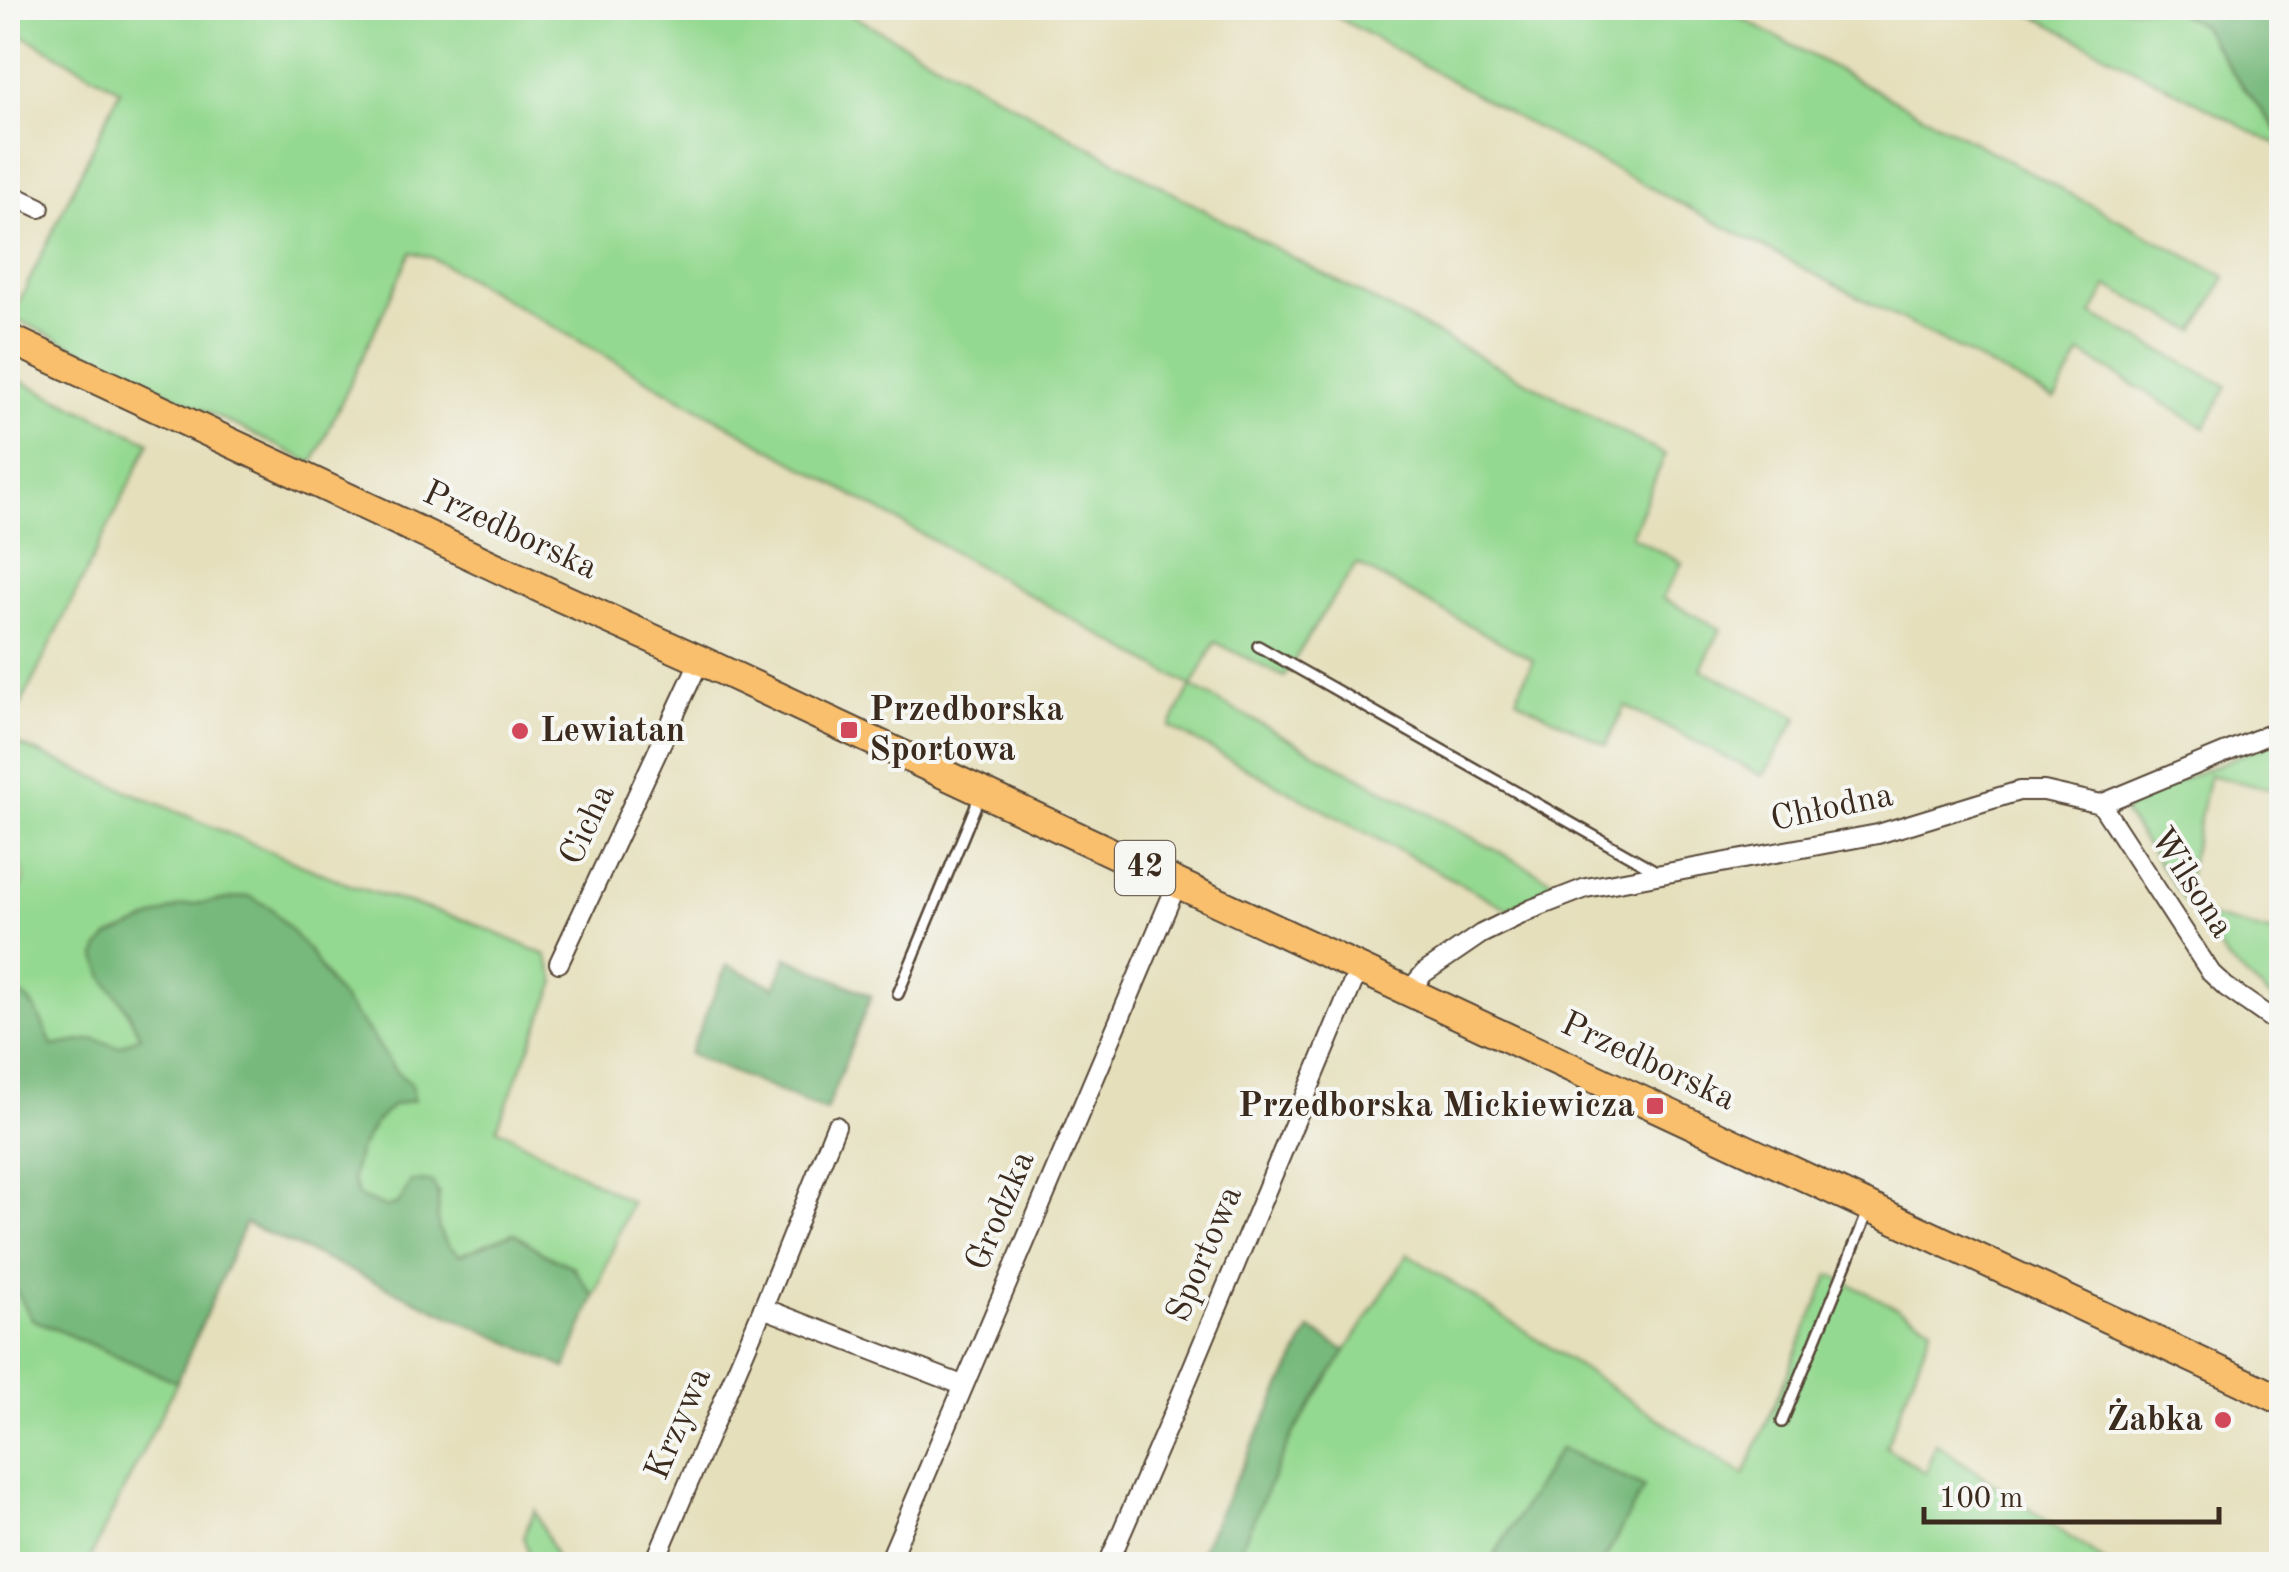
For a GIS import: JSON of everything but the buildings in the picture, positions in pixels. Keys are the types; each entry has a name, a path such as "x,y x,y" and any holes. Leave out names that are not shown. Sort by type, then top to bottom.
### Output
{"main road":[{"name":"Przedborska","path":"8,338 2282,1400"}],"street":[{"path":"8,193 40,208"},
{"name":"Cicha","path":"559,963 700,660"},
{"path":"2101,804 2282,729"},
{"name":"Chłodna","path":"1408,992 1424,973 1481,934 1586,888 1878,834 2019,790 2044,791 2101,804"},
{"name":"Wilsona","path":"2101,804 2211,972 2282,1026"},
{"name":"Grodzka","path":"888,1564 1176,884"},
{"name":"Sportowa","path":"1108,1564 1358,968"},
{"name":"Krzywa","path":"654,1564 836,1126"},
{"path":"763,1308 962,1385"}],"lane":[{"path":"1258,646 1661,874"},
{"path":"898,994 982,792"},
{"path":"1782,1422 1870,1207"}],"green space":[{"path":"8,8 839,8 1211,214 1665,455 1631,536 1682,563 1662,598 1721,629 1701,669 1798,717 1763,776 1625,706 1606,745 1516,699 1533,660 1357,564 1284,677 1215,642 1192,687 1561,885 1508,909 1170,727 1191,686 432,258 411,252 313,463 12,317 120,90 8,27"},
{"path":"1321,8 1722,8 2226,277 2195,331 2108,286 2092,314 2227,386 2205,428 2081,353 2055,400 1521,120"},
{"path":"2019,8 2168,8 2202,26 2281,136 2281,147"},
{"path":"2168,8 2281,8 2281,136 2202,26"},
{"path":"8,375 150,442 8,731"},
{"path":"2281,738 2281,792 2209,775 2183,899 2124,813 2138,798"},
{"path":"8,740 352,886 471,922 546,955 556,982 497,1128 631,1202 594,1297 573,1267 544,1254 514,1233 460,1255 438,1228 439,1193 387,1208 358,1196 352,1178 358,1152 374,1124 393,1105 414,1100 411,1084 396,1072 310,952 249,896 182,906 108,937 123,1003 140,1036 119,1047 94,1039 52,1046 29,1004 8,988 8,938 14,936 12,911 24,876 8,851"},
{"path":"249,896 271,908 310,952 396,1072 411,1084 414,1100 393,1105 374,1124 358,1152 352,1178 358,1196 387,1208 399,1203 411,1181 432,1182 439,1201 441,1235 460,1255 514,1233 544,1254 573,1267 594,1297 566,1368 245,1223 177,1382 32,1319 8,1276 8,988 31,1004 52,1046 94,1039 119,1047 140,1036 104,978 97,957 108,937 181,906"},
{"path":"2194,913 2281,935 2281,1007 2227,959"},
{"path":"787,957 871,996 826,1111 689,1054 727,965 775,987"},
{"path":"1408,1254 1744,1475 1830,1274 1932,1326 1886,1447 1926,1473 1935,1443 2109,1564 1602,1564 1644,1487 1561,1448 1489,1564 1233,1564 1292,1435"},
{"path":"8,1276 32,1319 177,1382 87,1564 8,1564"},
{"path":"1310,1329 1346,1351 1292,1435 1233,1564 1194,1564"},
{"path":"1560,1448 1644,1487 1602,1564 1489,1564"},
{"path":"535,1510 559,1564 533,1564 523,1537"}],"place":[{"name":"Przedborska Sportowa","path":"849,730"},
{"name":"Lewiatan","path":"520,731"},
{"name":"Przedborska Mickiewicza","path":"1655,1106"},
{"name":"Żabka","path":"2223,1420"}]}
